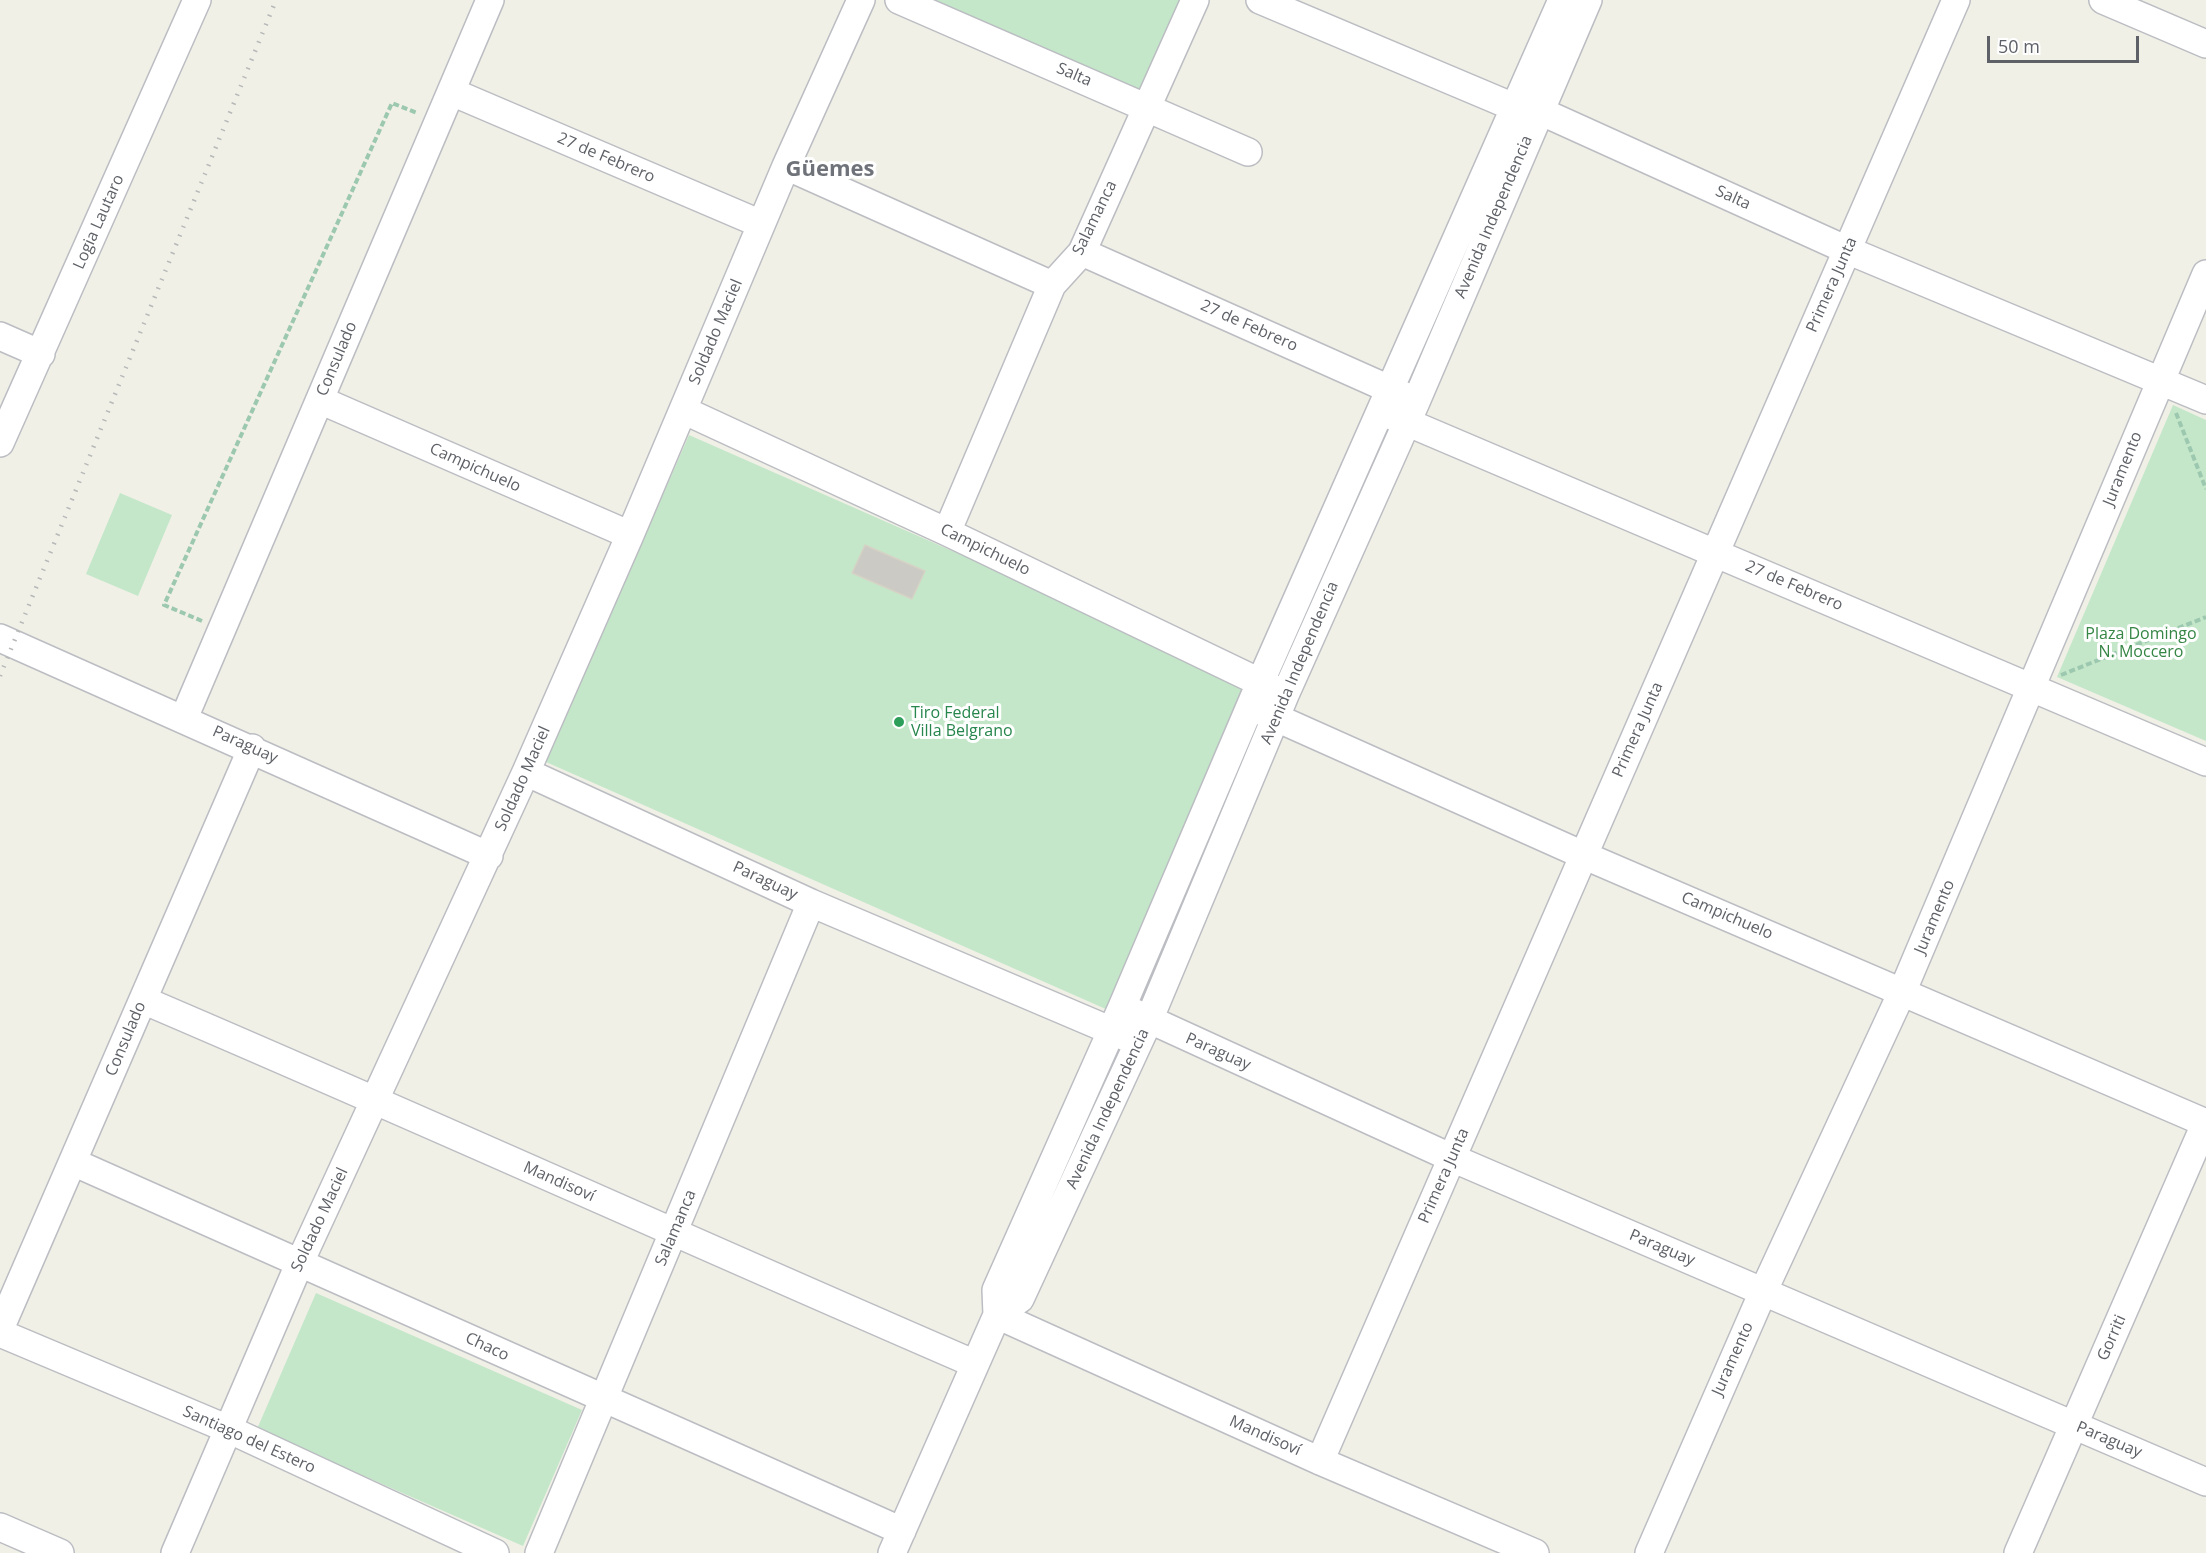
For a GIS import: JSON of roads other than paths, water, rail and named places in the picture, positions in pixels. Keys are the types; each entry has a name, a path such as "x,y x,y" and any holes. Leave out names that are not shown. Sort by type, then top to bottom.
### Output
{"street":[{"name":"Logia Lautaro","path":"0,443 197,0"},
{"name":"Consulado","path":"184,718 490,0"},
{"name":"Soldado Maciel","path":"175,1553 300,1262 489,856 630,535 786,166 861,0"},
{"name":"Salta","path":"899,0 1147,106 1248,152"},
{"name":"Salamanca","path":"947,532 1052,285 1082,252 1196,0"},
{"name":"Salta","path":"1260,0 1528,109 1847,250 2206,400"},
{"name":"Avenida Independencia","path":"997,1315 1020,1299 1144,1031 1281,706 1411,412 1528,109 1562,0"},
{"name":"Avenida Independencia","path":"897,1542 997,1315 996,1290 1116,1019 1260,683 1387,400 1528,109 1588,0"},
{"name":"Primera Junta","path":"1320,1461 1956,0"},
{"path":"2103,0 2206,44"},
{"name":"27 de Febrero","path":"452,92 761,224"},
{"path":"786,166 1052,285"},
{"name":"27 de Febrero","path":"1082,252 1411,412 1715,552 2206,762"},
{"name":"Juramento","path":"1649,1553 1763,1292 1903,990 2033,688 2206,274"},
{"path":"0,336 41,354"},
{"name":"Campichuelo","path":"320,400 630,535"},
{"name":"Campichuelo","path":"683,410 947,532 1260,683 1281,706 1583,855 1903,990 2206,1123"},
{"name":"Paraguay","path":"0,638 252,748 489,856"},
{"name":"Campichuelo","path":"1250,707 1281,706"},
{"name":"Consulado","path":"0,1331 252,748"},
{"name":"Paraguay","path":"526,772 812,903 1116,1019 1452,1158 2206,1482"},
{"name":"Salamanca","path":"539,1553 812,903"},
{"name":"Mandisoví","path":"143,1000 377,1100 674,1234 975,1364"},
{"name":"Gorriti","path":"2018,1553 2206,1123"},
{"name":"Chaco","path":"73,1162 300,1262 603,1401 897,1542"},
{"name":"Mandisoví","path":"997,1315 1320,1461 1535,1553"},
{"name":"Santiago del Estero","path":"0,1331 228,1429 495,1553"},
{"path":"0,1527 60,1553"}],"railway":[{"path":"0,676 276,0"}],"place":[{"name":"Tiro Federal Villa Belgrano","path":"899,722"}],"district":[{"name":"Güemes","path":"830,170"}],"park label":[{"name":"Plaza Domingo N. Moccero","path":"2141,643"}]}
